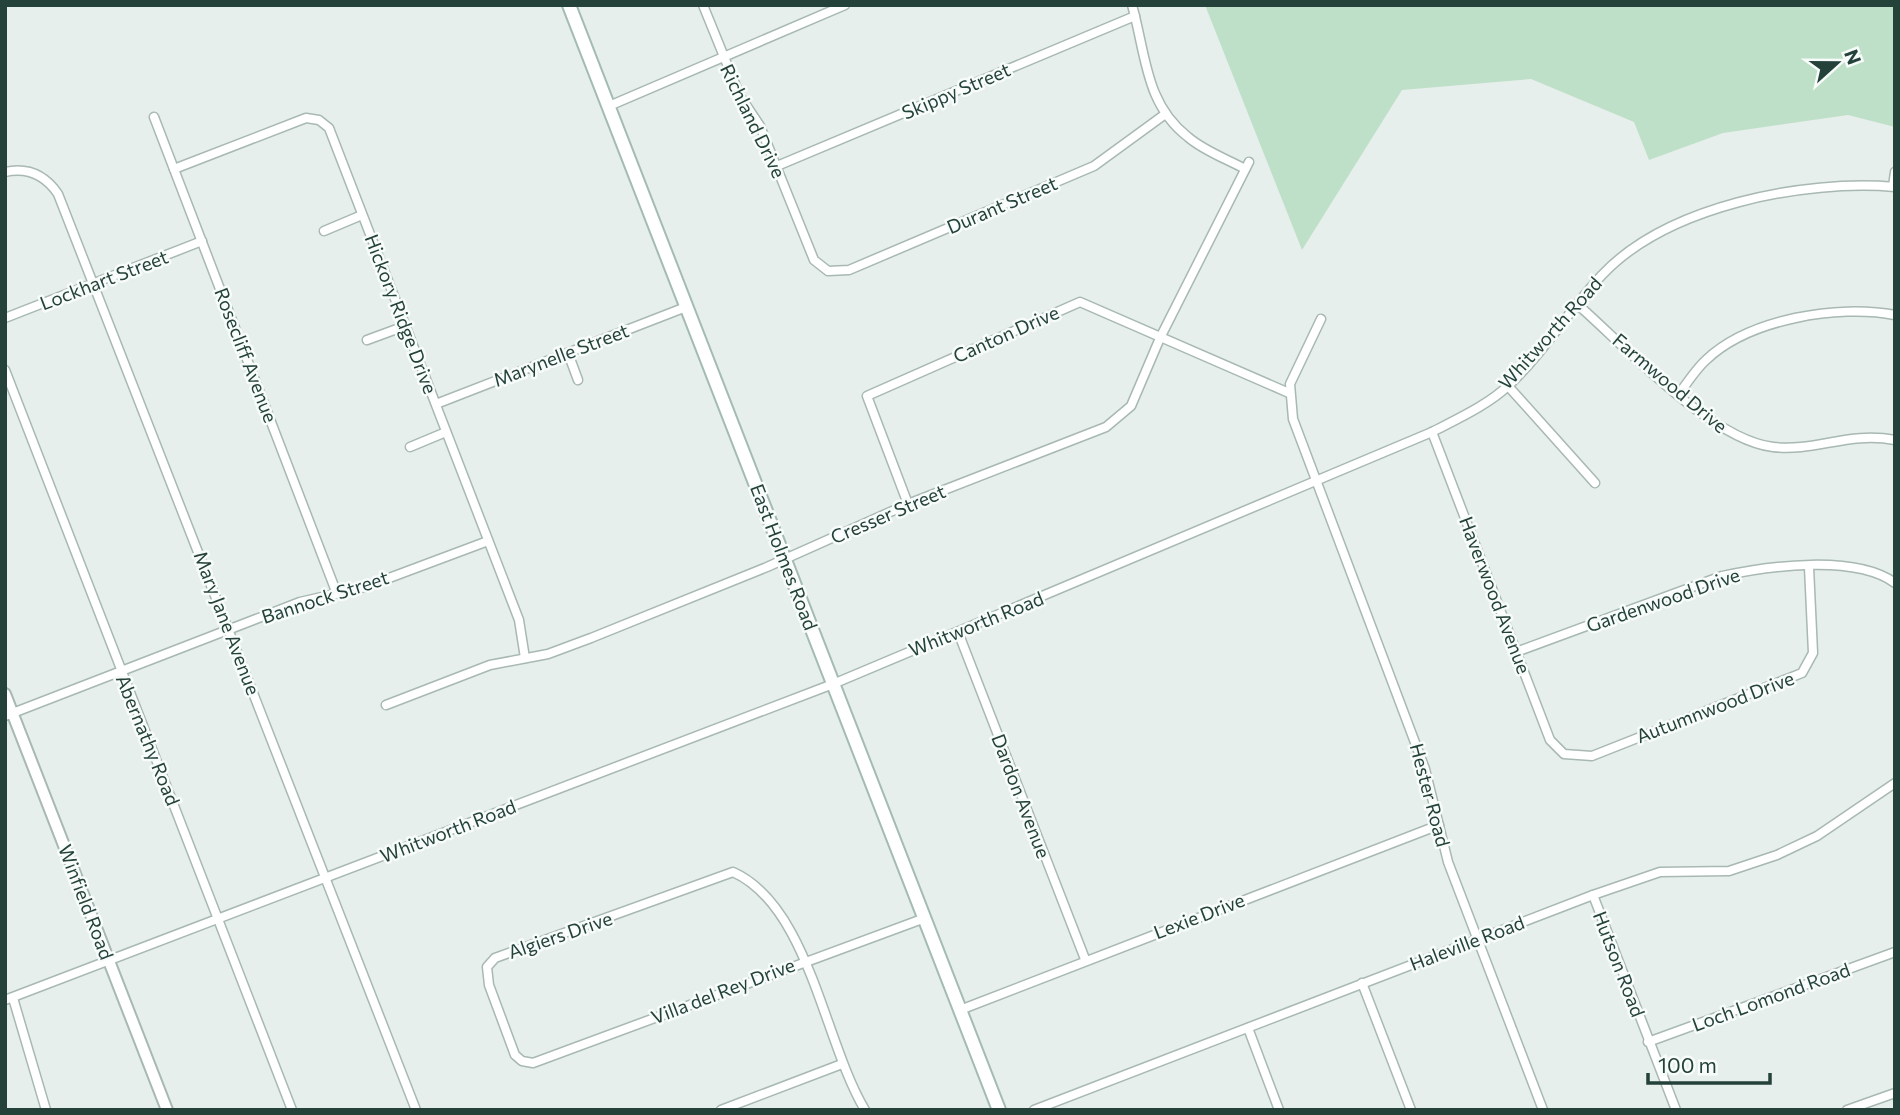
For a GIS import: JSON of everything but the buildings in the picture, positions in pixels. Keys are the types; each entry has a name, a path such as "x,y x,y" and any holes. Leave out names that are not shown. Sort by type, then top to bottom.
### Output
{"main road":[{"name":"East Holmes Road","path":"569,5 999,1110"}],"street":[{"name":"Richland Drive","path":"703,5 740,96 760,126 814,260 828,271"},
{"path":"609,106 845,5"},
{"path":"1132,5 1150,84 1164,116"},
{"name":"Skippy Street","path":"777,166 1135,16"},
{"name":"Cresser Street","path":"386,705 490,665 548,654 580,642 785,559 908,505 1106,427 1131,406 1160,338 1247,166 1189,139 1164,116"},
{"name":"Durant Street","path":"828,271 849,270 1094,166 1164,116"},
{"name":"Rosecliff Avenue","path":"155,117 337,594"},
{"name":"Hickory Ridge Drive","path":"174,169 306,118 319,120 329,128 519,620 525,659"},
{"name":"Mary Jane Avenue","path":"5,172 35,173 51,184 94,284 416,1110"},
{"path":"1894,186 1895,172"},
{"name":"Whitworth Road","path":"9,999 833,684 1432,432 1508,386 1603,274 1625,255 1715,209 1772,193 1825,186 1894,186"},
{"path":"324,231 362,215"},
{"name":"Lockhart Street","path":"5,318 202,241"},
{"name":"Canton Drive","path":"908,505 867,396 1080,302 1289,393"},
{"name":"Farmwood Drive","path":"1577,304 1679,394 1723,429 1745,442 1775,447 1816,445 1842,438 1877,436 1895,440"},
{"name":"Marynelle Street","path":"436,404 686,307"},
{"path":"1679,394 1705,360 1727,345 1761,329 1830,311 1871,310 1895,315"},
{"path":"1289,393 1295,372 1321,319"},
{"path":"367,340 405,326"},
{"path":"568,353 578,380"},
{"name":"Abernathy Road","path":"5,370 292,1110"},
{"path":"1508,386 1595,483"},
{"name":"Hester Road","path":"1289,393 1293,419 1425,769 1448,862 1543,1110"},
{"path":"410,447 446,432"},
{"name":"Haverwood Avenue","path":"1432,432 1550,740 1564,754"},
{"name":"Bannock Street","path":"9,715 300,602 337,594 488,541"},
{"name":"Autumnwood Drive","path":"1564,754 1592,756 1802,673 1813,653 1809,567"},
{"name":"Gardenwood Drive","path":"1516,652 1723,576 1748,570 1858,567 1895,583"},
{"name":"Dardon Avenue","path":"958,632 1085,959"},
{"name":"Winfield Road","path":"5,694 9,715 167,1110"},
{"name":"Haleville Road","path":"1034,1110 1477,939 1660,872 1729,871 1777,855 1817,836 1895,783"},
{"name":"Lexie Drive","path":"960,1010 1085,959 1439,825"},
{"name":"Algiers Drive","path":"522,1061 515,1055 489,985 486,967 490,960 733,872 748,879 785,920 804,961"},
{"name":"Hutson Road","path":"1593,895 1676,1110"},
{"name":"Villa del Rey Drive","path":"522,1061 533,1063 925,918"},
{"name":"Loch Lomond Road","path":"1648,1042 1895,952"},
{"path":"804,961 842,1064 865,1110"},
{"path":"1362,984 1410,1110"},
{"path":"9,999 46,1110"},
{"path":"1248,1028 1279,1110"},
{"path":"721,1110 842,1064"},
{"path":"1847,1110 1895,1093"}],"green space":[{"path":"1205,5 1895,5 1895,127 1848,115 1723,133 1649,160 1634,122 1531,79 1402,90 1302,250"}]}
